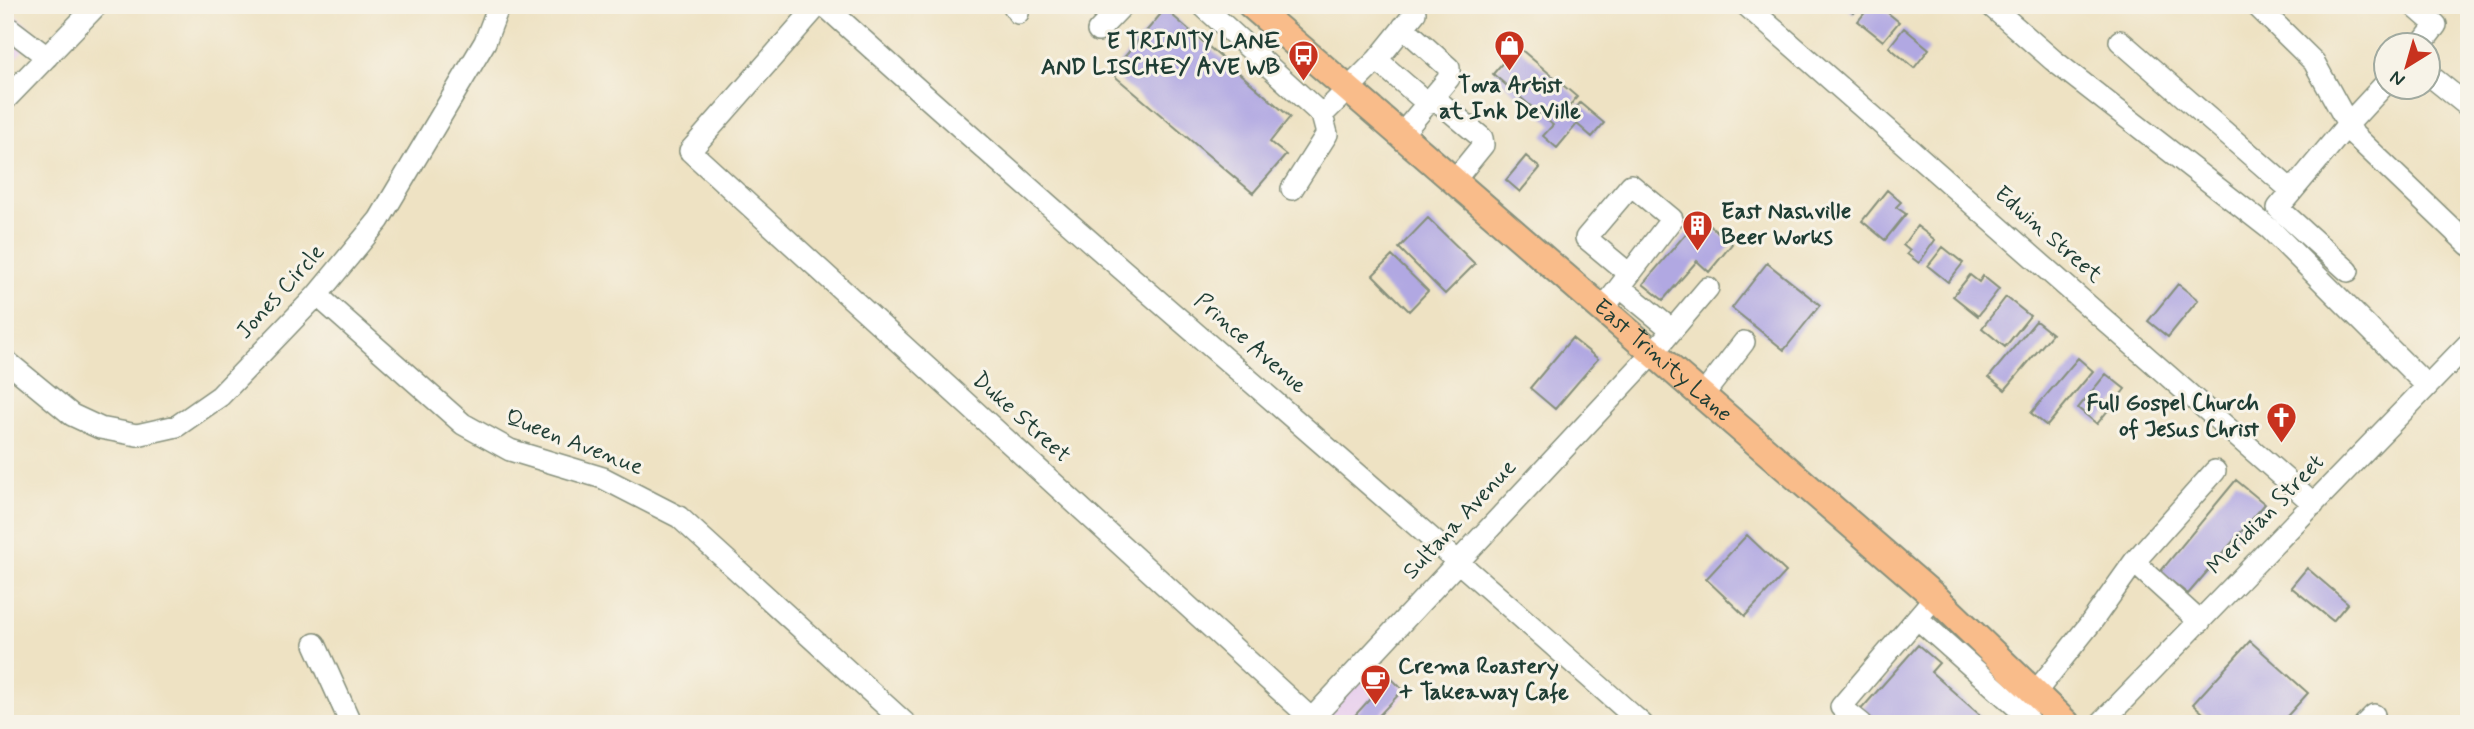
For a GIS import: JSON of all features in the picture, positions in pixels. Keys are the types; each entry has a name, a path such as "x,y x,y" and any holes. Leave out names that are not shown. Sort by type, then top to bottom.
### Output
{"main road":[{"name":"East Trinity Lane","path":"1255,6 1348,91 1935,597 2067,724"}],"street":[{"path":"5,100 97,5"},
{"name":"Jones Circle","path":"5,360 72,415 100,428 136,435 177,426 220,396 317,295 379,220 485,42 499,5"},
{"name":"Duke Street","path":"818,5 690,151 1312,722"},
{"name":"Prince Avenue","path":"824,5 965,134 1458,559 1642,724"},
{"path":"1098,31 1123,5"},
{"path":"1202,5 1322,115 1328,134 1292,189"},
{"path":"1322,115 1377,60 1415,13 1414,5"},
{"name":"Edwin Street","path":"1746,5 2314,504"},
{"path":"1990,5 2053,60 2270,229 2427,386"},
{"path":"2256,5 2314,62 2354,135 2469,244"},
{"path":"2413,5 2436,25 2431,32"},
{"path":"5,25 47,57"},
{"path":"1400,136 1449,78 1449,68 1403,27"},
{"path":"2120,41 2292,191"},
{"path":"1377,60 1427,103 1439,102 1482,138 1483,145 1453,182"},
{"path":"2442,85 2469,107"},
{"path":"2348,271 2278,208 2372,98"},
{"path":"1602,310 1625,280 1672,330"},
{"name":"Sultana Avenue","path":"1312,722 1458,559 1652,354 1708,288"},
{"name":"Queen Avenue","path":"317,295 463,424 510,450 603,478 679,517 906,724"},
{"path":"1703,395 1744,342"},
{"name":"Meridian Street","path":"2101,724 2469,343"},
{"path":"2034,694 2090,624 2134,562 2215,471"},
{"path":"2134,562 2200,622"},
{"path":"1862,724 1841,707 1935,597"},
{"path":"1917,618 2027,716 2020,724"},
{"path":"315,644 351,724"}],"shaded area":[{"path":"5,5 38,35 5,69"},
{"path":"1369,655 1409,692 1378,724 1317,724"}],"building":[{"path":"1843,5 1860,5 1853,13"},
{"path":"1871,5 1878,5 1899,22 1883,41 1858,21"},
{"path":"1165,9 1290,117 1270,142 1286,155 1253,193 1111,73"},
{"path":"1904,28 1929,49 1914,68 1889,47"},
{"path":"1517,46 1577,97 1563,113 1569,117 1580,103 1604,123 1592,137 1577,124 1557,148 1543,136 1553,125 1493,74"},
{"path":"1526,156 1540,168 1520,192 1506,180"},
{"path":"1887,190 1901,202 1896,207 1906,214 1885,240 1862,221"},
{"name":"East Nashville Beer Works","path":"1700,217 1732,244 1709,272 1697,261 1663,300 1643,284"},
{"path":"1428,218 1475,264 1445,294 1399,248"},
{"path":"1917,226 1935,240 1919,263 1907,254 1910,251 1903,245"},
{"path":"1943,247 1963,263 1948,282 1928,266"},
{"path":"1392,256 1428,291 1409,311 1373,275"},
{"path":"1767,263 1820,305 1784,350 1732,308"},
{"path":"1970,275 1979,282 1983,276 1999,289 1978,316 1953,296"},
{"path":"2178,284 2198,300 2168,337 2148,321"},
{"path":"2006,297 2030,316 2005,347 1982,328"},
{"path":"2036,321 2052,334 2005,390 1989,377"},
{"path":"1572,338 1598,359 1555,409 1530,388"},
{"path":"2078,358 2093,371 2047,426 2031,413"},
{"path":"2106,374 2125,389 2097,424 2078,408"},
{"path":"2236,480 2265,504 2188,594 2160,572"},
{"path":"1747,535 1786,572 1745,616 1706,579"},
{"path":"2307,568 2348,603 2333,621 2291,587"},
{"path":"2250,641 2308,693 2280,724 2215,724 2193,704"},
{"path":"1918,645 1939,663 1931,672 1980,715 1972,724 1887,724 1884,721 1868,724 1857,714"},
{"name":"Crema Roastery + Takeaway Cafe","path":"1390,677 1403,690 1371,724 1347,724"}],"place":[{"name":"Tova Artist at Ink DeVille","path":"1510,72"},
{"name":"E TRINITY LANE AND LISCHEY AVE WB","path":"1303,82"},
{"name":"East Nashville Beer Works","path":"1698,252"},
{"name":"Full Gospel Church of Jesus Christ","path":"2282,444"},
{"name":"Crema Roastery + Takeaway Cafe","path":"1375,707"}]}
